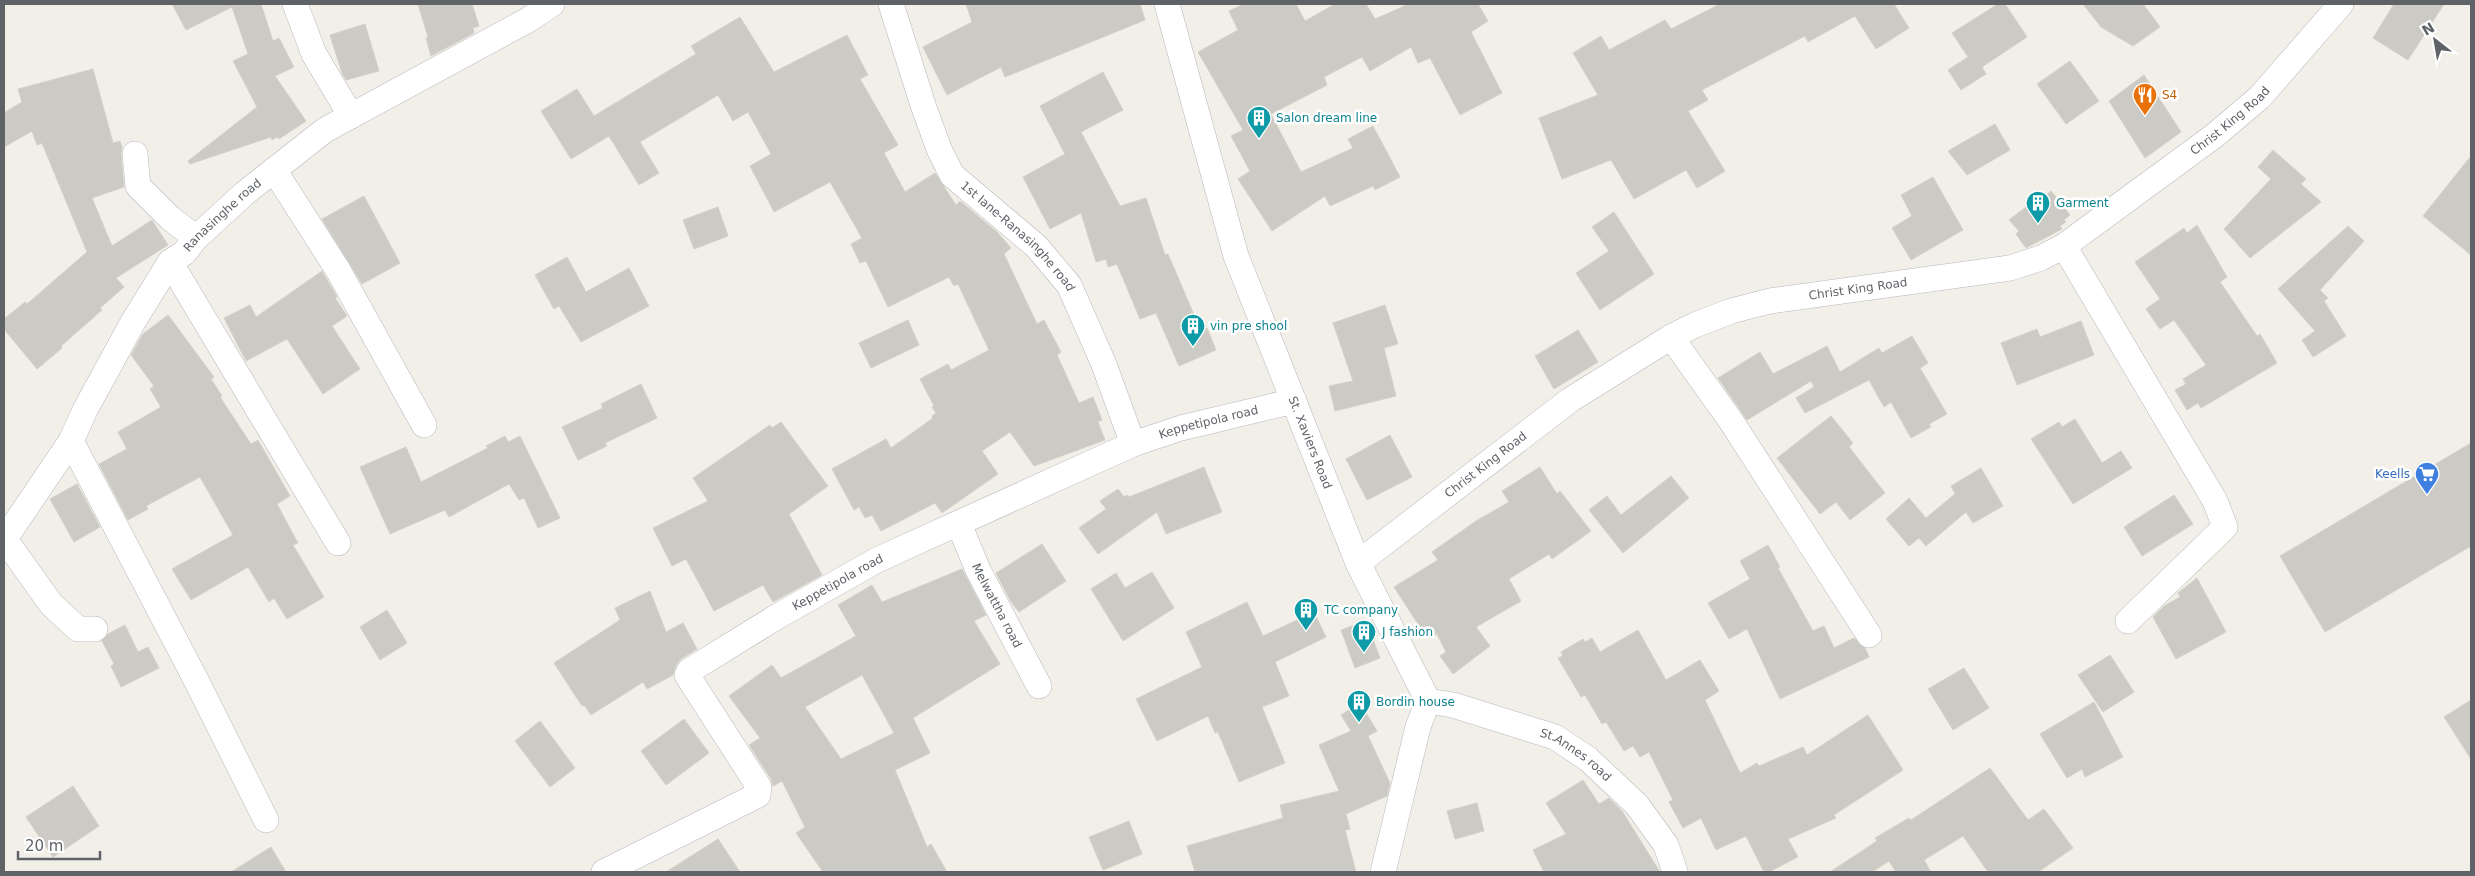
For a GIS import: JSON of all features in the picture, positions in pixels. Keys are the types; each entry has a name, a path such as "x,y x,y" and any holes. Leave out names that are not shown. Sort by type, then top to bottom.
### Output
{"street":[{"path":"295,4 314,54 351,116"},
{"name":"Ranasinghe road","path":"4,539 71,441 85,410 133,322 170,262 184,253 196,238 245,193 325,130 528,20 552,4"},
{"name":"1st lane-Ranasinghe road","path":"891,4 923,105 939,149 952,175 1036,246 1069,285 1103,362 1134,444"},
{"name":"St. Xaviers Road","path":"1167,4 1236,256 1358,563 1428,701"},
{"name":"Christ King Road","path":"1358,563 1570,400 1671,337 1730,311 1770,301 2010,268 2040,258 2064,246 2214,136 2260,97 2340,4"},
{"path":"136,154 138,186 170,218 196,238"},
{"path":"274,170 338,270 424,425"},
{"path":"2064,246 2215,501 2225,527 2128,621"},
{"path":"170,262 338,543"},
{"path":"1671,337 1731,421 1869,635"},
{"name":"Keppetipola road","path":"604,872 758,795 759,787 687,675 690,671 778,616 877,560 1134,444 1181,428 1294,401"},
{"path":"71,441 196,680 266,820"},
{"name":"Melwattha road","path":"959,524 978,570 1039,686"},
{"path":"4,539 51,604 78,629 95,629"},
{"path":"1383,872 1418,727 1428,701"},
{"name":"St.Annes road","path":"1428,701 1506,720 1555,737 1588,759 1637,805 1666,845 1675,872"}],"building":[{"path":"172,4 261,4 273,41 279,38 294,67 275,76 306,121 279,139 277,137 272,140 271,137 190,164 188,161 257,107 233,61 248,54 232,7 186,30"},
{"path":"418,4 472,4 479,26 473,28 474,33 431,56 426,38 428,37"},
{"path":"966,4 1140,4 1145,20 1005,77 1001,67 947,95 923,47 972,22"},
{"path":"1244,4 1296,4 1305,21 1335,4 1366,4 1375,19 1409,4 1478,4 1488,21 1471,32 1502,93 1460,115 1430,58 1418,63 1411,47 1370,71 1362,57 1324,77 1327,85 1271,114 1301,172 1353,148 1348,139 1373,126 1400,177 1375,190 1373,186 1330,206 1325,196 1272,231 1238,179 1250,171 1231,136 1243,130 1198,52 1238,30 1229,11"},
{"path":"1720,4 1894,4 1909,28 1876,49 1855,16 1808,42 1805,36 1702,90 1708,100 1688,111 1725,171 1697,188 1686,170 1634,199 1611,160 1562,179 1539,118 1598,95 1573,53 1601,36 1609,50 1665,20 1671,29"},
{"path":"1998,4 2005,4 2027,37 1982,67 1986,74 1961,90 1948,70 1968,57 1952,33"},
{"path":"2083,4 2143,4 2160,27 2133,46 2101,27"},
{"path":"2394,4 2444,4 2408,60 2373,38"},
{"path":"740,17 774,72 847,35 868,75 860,79 898,145 884,153 905,192 935,173 956,205 960,201 997,232 1011,248 1004,254 1037,324 1044,320 1061,352 1057,355 1079,403 1093,397 1102,420 1098,422 1105,440 1034,466 1010,432 982,451 998,474 942,513 935,503 881,531 872,515 865,518 859,507 854,510 832,469 886,439 891,448 933,418 932,416 936,413 932,407 934,406 920,379 948,364 951,370 989,350 958,284 954,286 949,277 888,307 866,261 860,263 851,244 862,238 830,182 774,212 750,166 771,154 748,112 733,121 718,95 640,142 659,173 639,185 609,136 571,159 541,111 577,89 594,116 696,54 691,46"},
{"path":"365,24 379,71 346,80 330,35"},
{"path":"2070,61 2099,101 2066,124 2037,84"},
{"path":"93,69 113,143 120,141 122,147 124,187 92,198 112,246 152,220 168,245 116,278 124,287 100,308 102,310 61,346 62,348 37,369 4,329 4,319 25,302 27,304 87,252 42,143 37,145 32,131 4,147 4,113 22,102 18,89"},
{"path":"1103,72 1123,110 1081,132 1120,206 1146,198 1165,255 1168,254 1201,331 1207,328 1216,350 1179,366 1156,313 1140,319 1117,264 1108,267 1106,259 1096,262 1081,213 1050,229 1023,177 1065,154 1040,106"},
{"name":"S4","path":"2144,75 2181,132 2145,158 2109,101"},
{"path":"1995,124 2010,150 1967,175 1948,151"},
{"path":"2273,150 2306,179 2301,184 2321,202 2250,258 2224,229 2271,179 2258,167"},
{"path":"2471,156 2471,255 2423,216"},
{"path":"1933,177 1963,230 1911,260 1892,228 1912,216 1901,195"},
{"name":"Garment","path":"2051,191 2070,215 2064,220 2066,222 2060,226 2062,229 2026,248 2016,234 2019,231 2009,220 2035,200 2037,203"},
{"path":"364,196 400,263 362,284 322,219"},
{"path":"718,207 728,236 694,249 683,220"},
{"path":"1614,212 1654,274 1600,310 1576,273 1609,251 1592,227"},
{"path":"2197,225 2227,277 2220,282 2257,336 2260,334 2277,363 2201,408 2198,403 2187,410 2175,390 2186,384 2183,379 2206,365 2174,320 2160,329 2146,309 2160,299 2135,262 2184,228 2187,233"},
{"path":"2348,226 2364,241 2320,290 2328,298 2324,301 2346,336 2313,357 2302,340 2315,331 2278,289"},
{"path":"567,257 586,292 629,268 649,306 581,342 559,306 554,309 535,275"},
{"path":"322,271 337,297 335,298 347,316 332,326 360,369 323,394 287,339 246,361 224,318 250,305 256,317"},
{"path":"1385,305 1398,344 1384,348 1396,396 1335,411 1329,386 1353,381 1333,323"},
{"path":"168,315 214,377 211,379 222,396 220,397 251,444 258,440 290,496 277,504 298,543 293,545 324,597 287,619 274,598 269,602 248,567 191,600 172,569 233,535 200,477 146,506 148,509 128,520 99,464 127,449 118,432 161,407 150,389 154,386 131,355 143,334"},
{"path":"908,320 919,345 871,368 859,343"},
{"path":"2081,321 2094,355 2017,385 2001,343 2037,329 2040,337"},
{"path":"1578,330 1598,362 1554,389 1535,356"},
{"path":"1912,336 1928,363 1920,368 1947,414 1929,424 1931,427 1911,438 1891,402 1884,407 1869,380 1805,413 1796,398 1814,387 1811,381 1747,420 1718,378 1760,352 1773,374 1827,346 1840,372 1879,348 1882,353"},
{"path":"641,384 657,418 605,443 607,446 578,460 562,427 603,408 601,404"},
{"path":"1831,416 1853,443 1849,447 1885,493 1850,520 1836,502 1820,514 1777,458"},
{"path":"2075,419 2102,463 2121,451 2132,468 2073,504 2031,439 2059,422 2062,427"},
{"path":"781,422 828,486 789,514 822,575 773,602 763,585 714,611 686,559 672,566 653,528 708,501 693,478 770,425 772,428"},
{"path":"1390,435 1412,477 1367,500 1346,459"},
{"path":"505,436 508,442 520,436 560,518 538,528 524,498 519,500 509,484 449,517 445,510 390,534 360,467 406,447 421,482 488,448 486,446"},
{"name":"Keells","path":"2471,443 2471,546 2325,632 2280,556"},
{"path":"1204,467 1222,512 1166,534 1157,512 1098,554 1079,528 1106,509 1100,501 1118,489 1124,497 1127,495 1129,497"},
{"path":"1540,467 1557,494 1560,491 1591,531 1552,559 1549,554 1509,579 1521,601 1476,627 1490,646 1453,674 1440,656 1446,652 1437,634 1427,638 1394,587 1438,560 1432,552 1476,521 1509,502 1502,491"},
{"path":"1981,468 2003,506 1973,523 1966,512 1926,546 1919,538 1909,546 1886,519 1909,498 1926,518 1955,494 1951,486"},
{"path":"1671,476 1689,498 1623,553 1589,510 1607,496 1621,515"},
{"path":"77,484 100,527 74,542 50,499"},
{"path":"2174,495 2193,524 2142,556 2124,527"},
{"path":"1042,544 1066,581 1019,612 1011,602 996,573"},
{"path":"1768,545 1780,567 1778,568 1813,631 1824,626 1834,648 1854,638 1865,648 1869,657 1780,699 1747,629 1729,639 1708,603 1750,579 1740,561"},
{"path":"962,569 986,615 974,621 1000,664 913,718 930,753 895,770 927,847 931,844 947,872 823,872 796,833 805,827 782,781 773,786 771,779 749,745 760,738 729,696 772,665 781,678 856,636 838,605 872,585 882,602","holes":["862,675 894,733 841,759 805,707"]},
{"path":"1152,572 1174,608 1123,641 1091,589 1116,573 1125,588"},
{"path":"2197,578 2226,632 2176,659 2153,617 2164,606 2180,597 2178,593"},
{"path":"650,591 666,632 683,623 697,649 681,659 676,665 673,675 647,689 643,682 591,715 584,705 582,706 554,663 620,620 615,608"},
{"path":"1247,602 1263,636 1314,612 1326,637 1275,662 1289,696 1262,707 1285,763 1239,782 1218,732 1215,733 1208,716 1157,741 1136,699 1202,667 1186,632"},
{"path":"387,610 407,643 380,660 360,627"},
{"name":"J fashion","path":"1366,621 1380,658 1355,668 1341,630"},
{"path":"125,625 138,652 148,647 159,668 121,687 111,666 114,664 102,641 108,634"},
{"path":"1638,630 1666,680 1700,660 1719,691 1705,700 1740,773 1757,763 1759,766 1803,747 1807,755 1868,715 1903,770 1834,815 1836,818 1788,839 1798,857 1769,872 1764,872 1746,836 1716,850 1701,818 1683,828 1669,802 1673,800 1649,752 1640,757 1633,746 1624,751 1606,722 1602,724 1585,695 1581,697 1558,658 1563,656 1561,652 1583,639 1585,642 1592,638 1600,652"},
{"path":"2110,655 2134,692 2103,712 2078,675"},
{"path":"1964,668 1989,708 1953,730 1928,689"},
{"path":"2471,700 2471,759 2444,717"},
{"path":"2094,702 2123,757 2085,777 2082,769 2067,778 2040,734"},
{"path":"1360,703 1377,731 1368,736 1390,783 1387,796 1346,814 1350,829 1345,830 1356,872 1195,872 1187,846 1283,818 1280,805 1339,791 1319,745 1351,731 1341,715"},
{"path":"684,719 709,753 666,785 641,751"},
{"path":"540,721 575,768 550,787 515,741"},
{"path":"1990,768 2028,820 2044,809 2073,848 2038,872 1988,872 1963,836 1924,860 1931,872 1896,872 1889,861 1872,872 1830,872 1877,841 1875,838 1909,818 1911,820"},
{"path":"1583,780 1599,804 1609,798 1622,811 1660,872 1544,872 1533,850 1566,834 1546,803"},
{"path":"73,786 99,826 53,857 26,817"},
{"path":"1477,803 1484,831 1455,839 1447,811"},
{"path":"1129,821 1142,854 1103,870 1089,837"},
{"path":"718,839 740,872 666,872"},
{"path":"271,847 286,872 231,872"}],"place":[{"name":"S4","path":"2145,116"},
{"name":"Salon dream line","path":"1259,139"},
{"name":"Garment","path":"2038,224"},
{"name":"vin pre shool","path":"1193,347"},
{"name":"Keells","path":"2427,495"},
{"name":"TC company","path":"1306,631"},
{"name":"J fashion","path":"1364,653"},
{"name":"Bordin house","path":"1359,723"}]}
